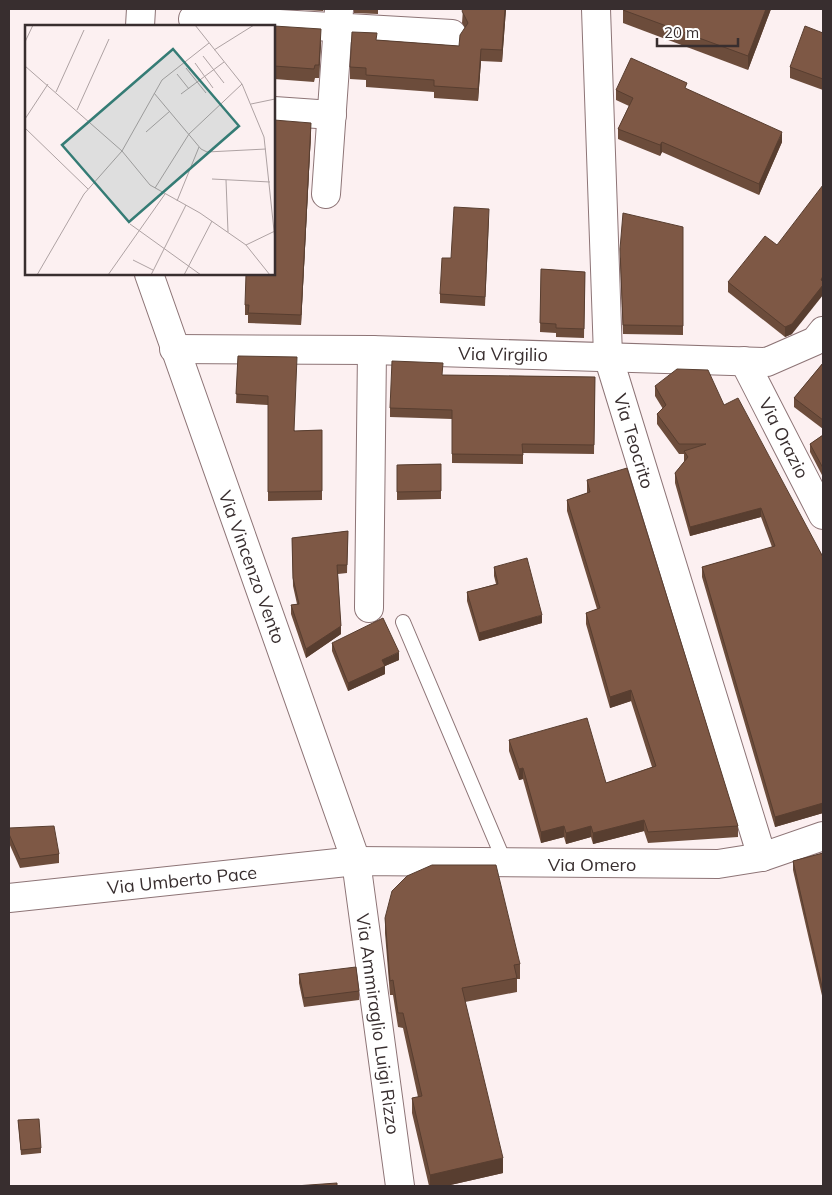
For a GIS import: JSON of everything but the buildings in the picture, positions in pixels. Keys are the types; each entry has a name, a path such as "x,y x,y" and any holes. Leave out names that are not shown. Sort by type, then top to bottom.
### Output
{"street":[{"path":"140,25 141,9"},
{"name":"Via Teocrito","path":"596,9 608,356 762,857"},
{"path":"193,19 339,18 452,34"},
{"path":"326,194 339,18"},
{"path":"275,111 332,115"},
{"name":"Via Vincenzo Vento","path":"149,275 356,861"},
{"name":"Via Virgilio","path":"174,349 372,350 767,362 815,341 823,331"},
{"path":"369,608 372,350"},
{"name":"Via Orazio","path":"744,361 823,515"},
{"name":"Via Omero","path":"356,861 718,864 762,857 823,836"},
{"name":"Via Umberto Pace","path":"9,898 356,861"},
{"name":"Via Ammiraglio Luigi Rizzo","path":"356,861 400,1186"}],"lane":[{"path":"402,622 505,863"}]}
